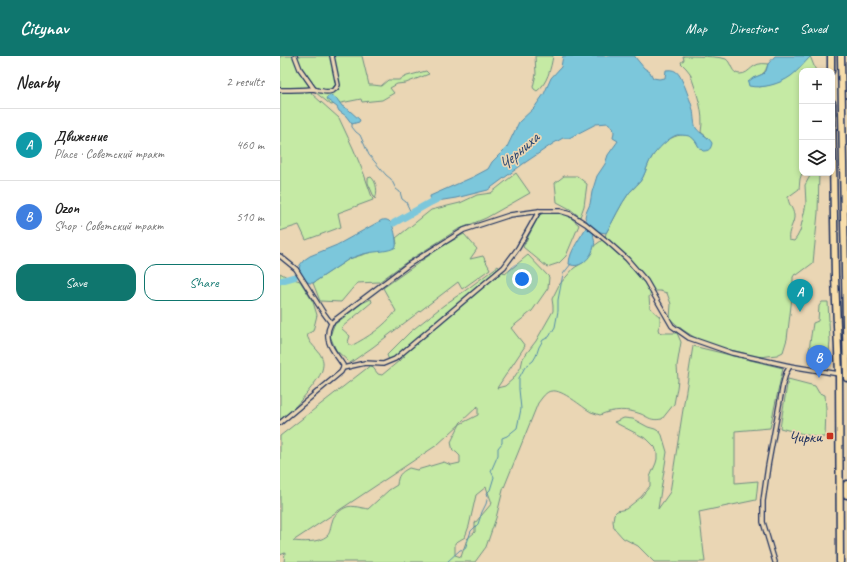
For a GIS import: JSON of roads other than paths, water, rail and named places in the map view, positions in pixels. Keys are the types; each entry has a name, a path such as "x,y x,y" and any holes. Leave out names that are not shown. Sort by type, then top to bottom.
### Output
{"highway":[{"path":"831,56 831,68"},
{"path":"841,56 845,159 847,378"},
{"path":"832,104 835,277 839,374 840,562"},
{"path":"847,484 847,495"}],"street":[{"path":"295,56 300,69 314,89"},
{"path":"280,90 314,89 329,92 336,88 338,84 332,56"},
{"path":"343,368 343,365 328,340 330,323 408,265 464,230 510,215 539,211 560,211 570,214 586,224 627,259 646,280 672,326 689,338 732,353 790,366 839,374"},
{"path":"280,423 341,372 343,368 365,363 383,364 394,359 504,267 518,248 539,211"},
{"path":"280,256 296,269 330,323"},
{"path":"775,562 763,522 763,501 783,384 790,366"}],"water":[{"path":"563,56 635,56 644,68 650,72 653,78 659,79 665,78 666,70 674,70 682,80 685,87 693,110 696,128 712,143 711,147 707,151 703,151 692,137 677,135 670,138 663,144 652,157 642,179 629,193 606,233 594,231 594,244 591,254 585,261 577,265 569,264 571,254 588,224 585,217 597,176 605,164 608,155 618,141 613,138 613,127 608,123 596,124 569,138 563,138 554,143 488,190 456,198 431,202 430,196 488,169 492,162 507,147 519,122 534,108 544,94 551,78 561,67"},
{"path":"775,56 811,56 794,74 787,79 771,85 760,87 749,86 748,82 763,74 766,71 768,64"},
{"path":"331,95 360,120 359,122 352,124 337,107 326,99"},
{"path":"382,220 388,220 391,223 396,237 396,247 386,251 371,252 349,259 313,283 305,281 299,269 304,260 337,245"}],"waterway":[{"path":"352,124 352,127 360,135 369,155 391,179 396,189 400,192 402,199 406,202 411,213"},
{"name":"Черниха","path":"394,223 439,198"},
{"path":"447,562 460,550 465,549 471,531 478,524 486,504 488,496 487,493 490,490 494,477 491,471 498,455 498,448 502,443 502,438 517,428 521,409 519,378 525,367 533,361 543,340 549,337 555,327 563,274 571,264"},
{"name":"Черниха","path":"280,281 294,277"}],"place":[{"name":"Движение","path":"800,312"},
{"name":"Ozon","path":"819,378"},
{"name":"Чирки","path":"830,436"}]}
